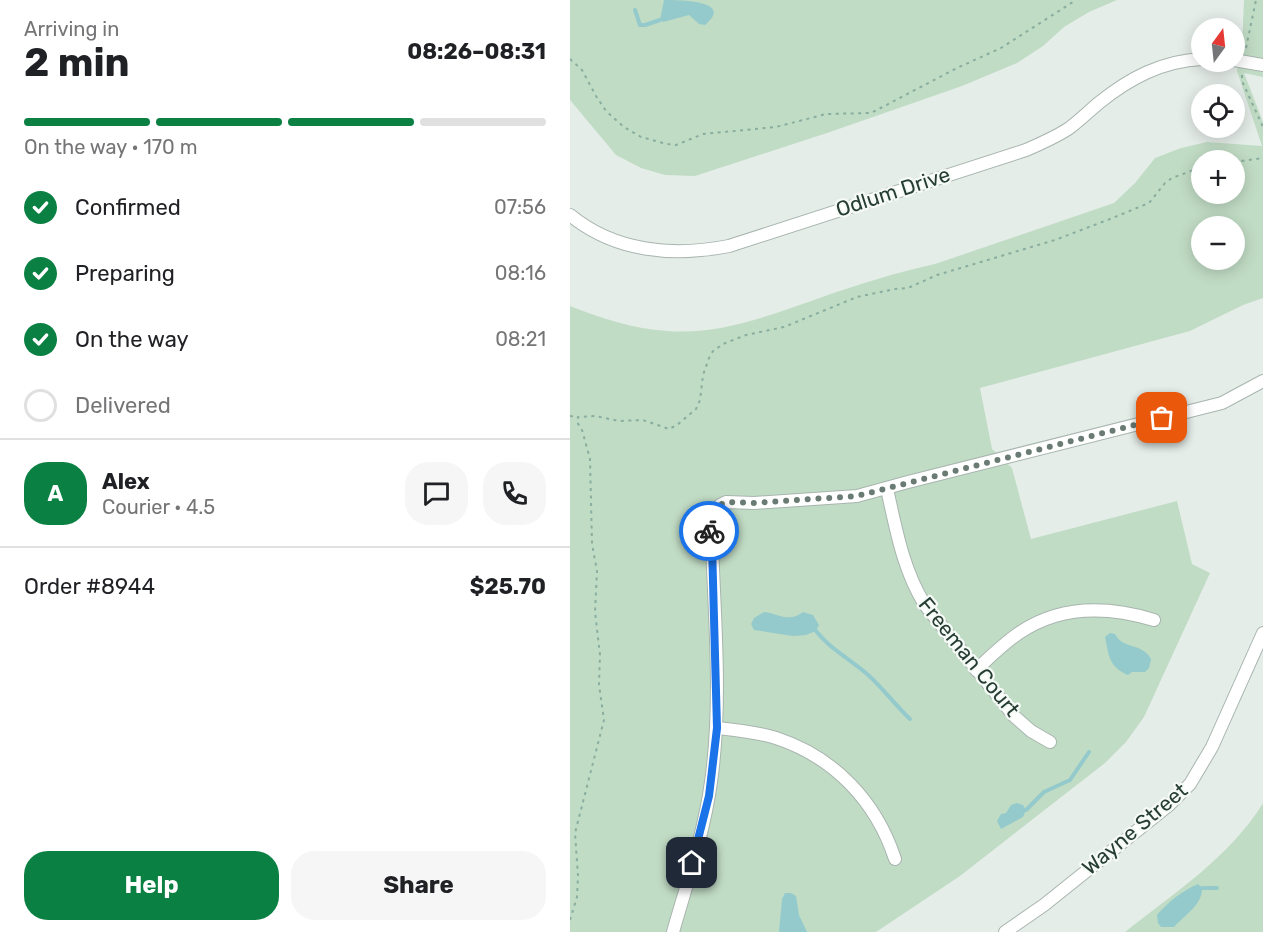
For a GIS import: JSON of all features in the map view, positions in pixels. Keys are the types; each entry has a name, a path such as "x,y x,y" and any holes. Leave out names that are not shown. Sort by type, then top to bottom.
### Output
{"street":[{"name":"Odlum Drive","path":"570,215 617,242 646,249 675,252 702,251 729,246 1026,150 1069,128 1137,75 1163,66 1191,61"},
{"path":"1245,62 1263,65"},
{"path":"673,932 705,817 717,728 712,545 708,527 709,517 714,510 726,502 754,503 857,496 887,489 1222,403 1263,381"},
{"name":"Freeman Court","path":"887,489 905,563 916,591 1014,716 1050,742"},
{"path":"976,670 1020,632 1033,624 1065,613 1111,610 1154,620"},
{"name":"Wayne Street","path":"1005,932 1044,905 1155,817 1190,784 1212,747 1263,633"},
{"path":"717,728 775,738 798,747 829,765 856,789 868,805 889,841 895,860"}],"path":[{"path":"570,59 582,70 606,111 624,126 641,137 676,144 703,134 776,128 826,114 872,113 1001,48 1076,0"},
{"path":"1245,39 1256,0"},
{"path":"1241,72 1242,81 1263,128"},
{"path":"1245,160 1263,158"},
{"path":"570,920 577,897 575,833 604,720 599,685 599,641 595,612 597,571 591,536 590,459 582,430 574,416 595,416 619,421 644,420 669,429 696,410 709,358 713,351 723,344 746,335 784,327 857,297 908,288 937,275 1055,240 1120,216 1149,203 1172,178 1191,171"}],"green space":[{"path":"570,0 1117,0 1089,12 1064,27 1043,46 1017,63 962,86 695,176 665,175 641,168 616,155 570,100"},
{"path":"1244,0 1263,0 1263,77 1244,73 1263,122 1263,298 1243,305 1190,331 980,388 992,449 1012,468 1031,539 1177,501 1192,564 1210,573 1144,717 1126,742 1105,763 960,876 876,932 570,932 570,306 642,328 667,331 705,330 762,318 846,289 935,264 1114,203 1135,183 1155,158 1181,148 1207,142 1262,146 1245,95 1245,84 1241,84 1237,72 1245,72"},
{"path":"1263,803 1263,932 1125,932 1218,857 1250,822"}],"water":[{"path":"664,0 701,3 714,11 713,17 705,25 699,24 689,15 663,22 660,20"},
{"path":"764,612 793,617 803,612 813,615 819,625 816,631 793,636 754,630 751,624 754,618"},
{"path":"1110,633 1147,654 1151,659 1149,668 1145,672 1132,672 1128,675 1113,664 1105,637"},
{"path":"1017,803 1023,805 1026,810 1023,817 1001,829 997,821 1001,814 1006,813 1011,805"},
{"path":"1198,884 1202,888 1201,894 1192,909 1174,927 1161,927 1157,915 1176,897"},
{"path":"785,893 796,896 799,915 807,932 779,932 782,899"}],"waterway":[{"path":"635,10 640,25 660,20"},
{"path":"816,631 828,644 873,679 910,719"},
{"path":"1026,810 1044,792 1070,780 1089,752"},
{"path":"1202,888 1217,888"}],"way so far":[{"path":"709,531 709,517 714,510 726,502 754,503 857,496 1162,418"}],"route":[{"path":"692,863 709,796 717,728 712,545 709,531"}]}
